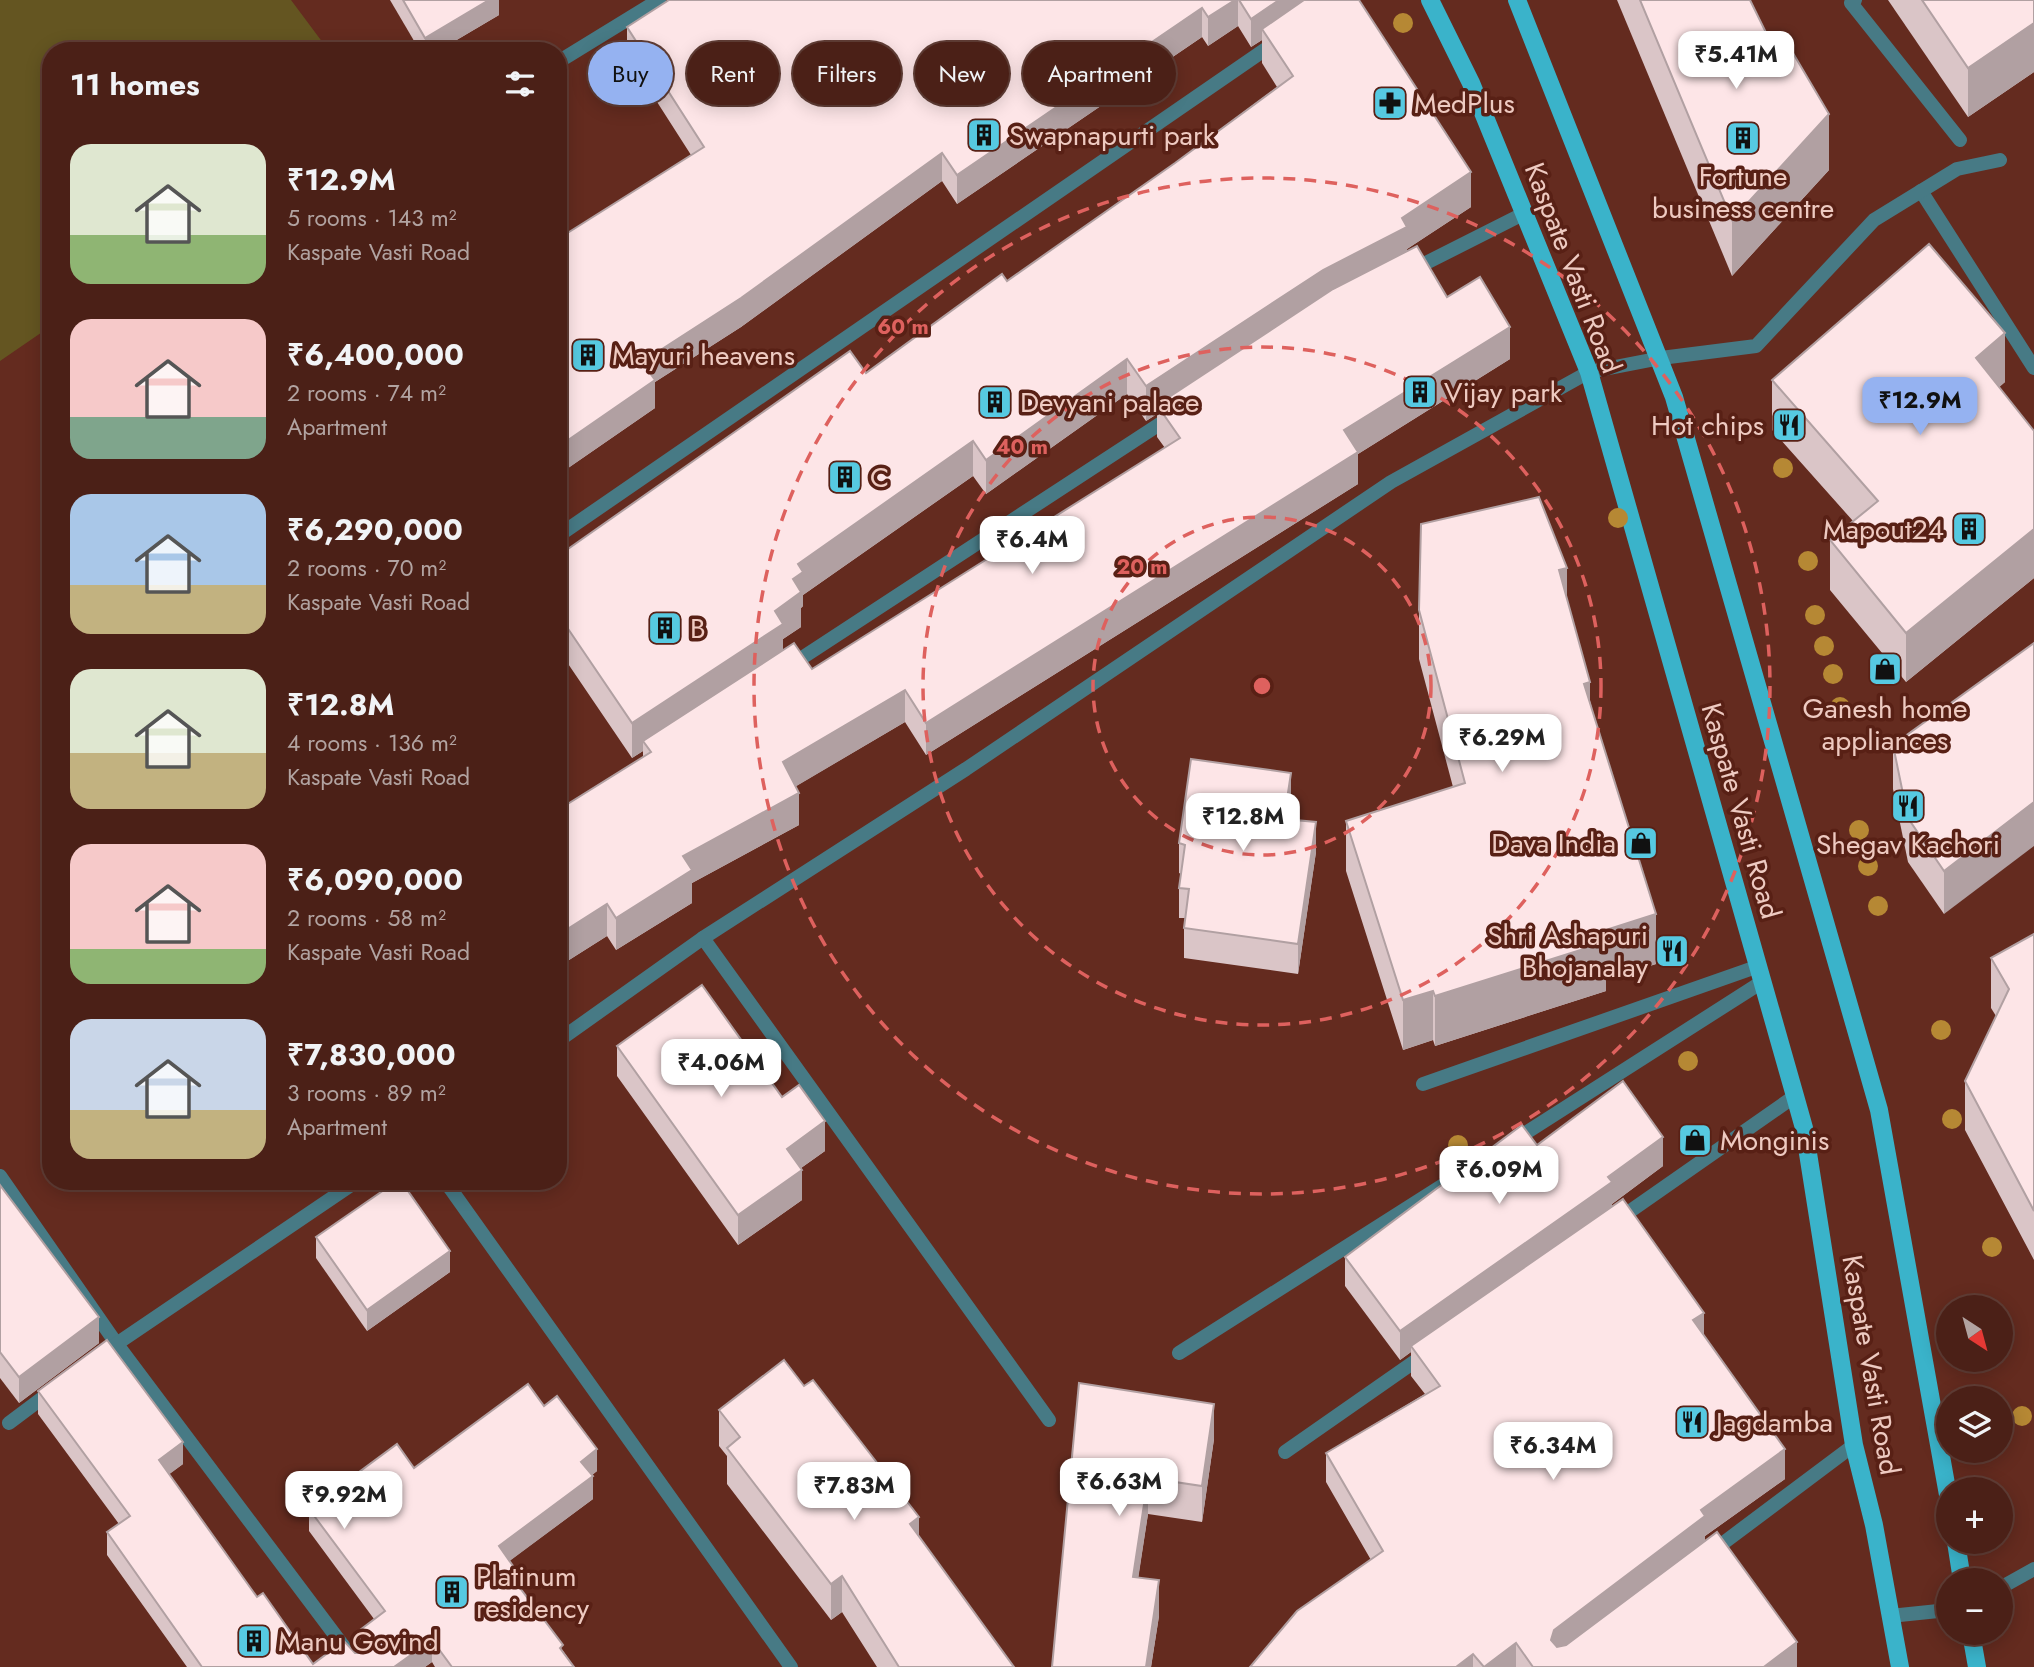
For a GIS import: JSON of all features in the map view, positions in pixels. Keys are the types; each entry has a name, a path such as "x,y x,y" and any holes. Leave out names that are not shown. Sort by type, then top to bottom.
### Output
{"main road":[{"name":"Kaspate Vasti Road","path":"1430,0 1471,83 1590,373 1796,1096 1804,1128 1854,1445 1900,1667"},
{"name":"Kaspate Vasti Road","path":"1517,0 1661,358 1879,1110 1945,1477"},
{"path":"1973,1645 1977,1667"}],"street":[{"path":"567,56 659,0"},
{"path":"1855,0 1851,3 1960,139"},
{"path":"567,530 1292,32"},
{"path":"567,1035 703,938 966,769 1391,482 1590,373 1661,358 1756,346 1874,220 1957,169 2000,160"},
{"path":"1921,191 2034,368"},
{"path":"1402,276 1525,213"},
{"path":"780,673 1188,405"},
{"path":"703,938 1049,1420"},
{"path":"1423,1084 1760,974"},
{"path":"1494,1153 1760,974"},
{"path":"1603,1230 1796,1096"},
{"path":"1179,1353 1459,1175"},
{"path":"0,1176 116,1343 359,1667"},
{"path":"95,1359 344,1190"},
{"path":"452,1190 792,1667"},
{"path":"1285,1452 1433,1349"},
{"path":"9,1423 63,1383"},
{"path":"1702,1560 1854,1445"},
{"path":"2013,1581 2034,1569"},
{"path":"1890,1616 1936,1611"}],"shaded area":[{"path":"0,0 291,0 322,42 42,42 42,332 0,361"}],"building":[{"path":"403,0 489,0 425,38"},
{"path":"669,0 1235,0 1208,17 1202,8 1152,42 1023,42 1023,105 1060,105 957,175 942,153 741,298 642,362 655,380 567,441 567,233 704,147 673,99 673,42 637,42 627,27"},
{"path":"1239,0 1279,0 1251,19"},
{"path":"1304,0 1359,0 1471,172 1402,218 1407,227 1323,270 1146,386 1127,359 986,460 973,441 798,564 803,572 793,579 801,592 775,611 783,624 632,723 567,627 567,550 850,351 866,373 1002,274 1007,281 1293,76 1262,29"},
{"name":"Fortune business centre","path":"1640,0 1750,0 1775,51 1787,43 1829,114 1732,220"},
{"path":"1922,0 2034,0 2034,23 1968,68"},
{"path":"1929,244 2005,333 1976,358 2034,431 2034,529 1906,633 1830,540 1878,501 1772,380"},
{"path":"1417,246 1447,297 1480,277 1510,327 1344,430 1358,452 926,723 905,690 783,762 799,793 683,856 692,870 616,918 607,904 567,929 567,804 651,752 643,741 794,643 812,669 1180,438 1157,405 1333,289"},
{"path":"1539,497 1567,568 1559,570 1590,682 1584,684 1656,914 1603,931 1606,942 1435,996 1433,991 1403,1000 1346,821 1465,783 1419,610 1421,524"},
{"path":"2034,643 2034,802 1944,871 1908,818 1893,745"},
{"path":"1191,759 1291,773 1284,819 1316,822 1298,944 1184,928 1189,889 1179,888 1185,845 1179,843"},
{"path":"2034,934 2034,1211 1965,1081 2009,989 1991,958"},
{"path":"702,985 782,1097 799,1085 825,1121 787,1149 802,1170 738,1215 617,1046"},
{"path":"1623,1081 1663,1137 1608,1177 1612,1182 1400,1331 1345,1257 1522,1125 1537,1145"},
{"path":"0,1185 99,1317 19,1377 0,1352"},
{"path":"384,1190 407,1190 450,1251 367,1310 316,1237"},
{"path":"1623,1199 1704,1313 1693,1320 1785,1449 1701,1510 1705,1516 1554,1630 1551,1640 1557,1647 1566,1645 1717,1532 1797,1642 1766,1667 1533,1667 1516,1643 1484,1667 1473,1654 1456,1667 1250,1667 1297,1611 1383,1551 1326,1453 1440,1386 1411,1346"},
{"path":"107,1340 183,1442 159,1460 257,1597 263,1593 313,1664 344,1641 355,1653 364,1653 368,1643 360,1630 385,1611 309,1509 397,1444 414,1468 528,1384 544,1406 557,1396 597,1449 581,1462 593,1476 499,1546 520,1576 514,1580 563,1645 560,1648 574,1667 452,1667 432,1640 394,1667 202,1667 107,1532 130,1516 38,1391"},
{"path":"784,1360 804,1386 813,1380 919,1517 910,1524 1014,1667 899,1667 842,1576 831,1584 727,1448 740,1437 719,1410"},
{"path":"1079,1383 1214,1404 1202,1486 1148,1478 1133,1577 1159,1580 1146,1667 1052,1667"}],"place":[{"name":"MedPlus","path":"1390,103"},
{"name":"Swapnapurti park","path":"984,135"},
{"name":"Fortune business centre","path":"1743,138"},
{"name":"Mayuri heavens","path":"588,355"},
{"name":"Vijay park","path":"1420,392"},
{"name":"Devyani palace","path":"995,402"},
{"name":"Hot chips","path":"1789,425"},
{"name":"C","path":"845,477"},
{"name":"Mapout24","path":"1969,529"},
{"name":"B","path":"665,628"},
{"name":"Ganesh home appliances","path":"1885,669"},
{"name":"Shegav Kachori","path":"1908,806"},
{"name":"Dava India","path":"1641,843"},
{"name":"Shri Ashapuri Bhojanalay","path":"1672,951"},
{"name":"Monginis","path":"1695,1140"},
{"name":"Jagdamba","path":"1692,1422"},
{"name":"Platinum residency","path":"452,1592"},
{"name":"Manu Govind","path":"254,1641"}]}
